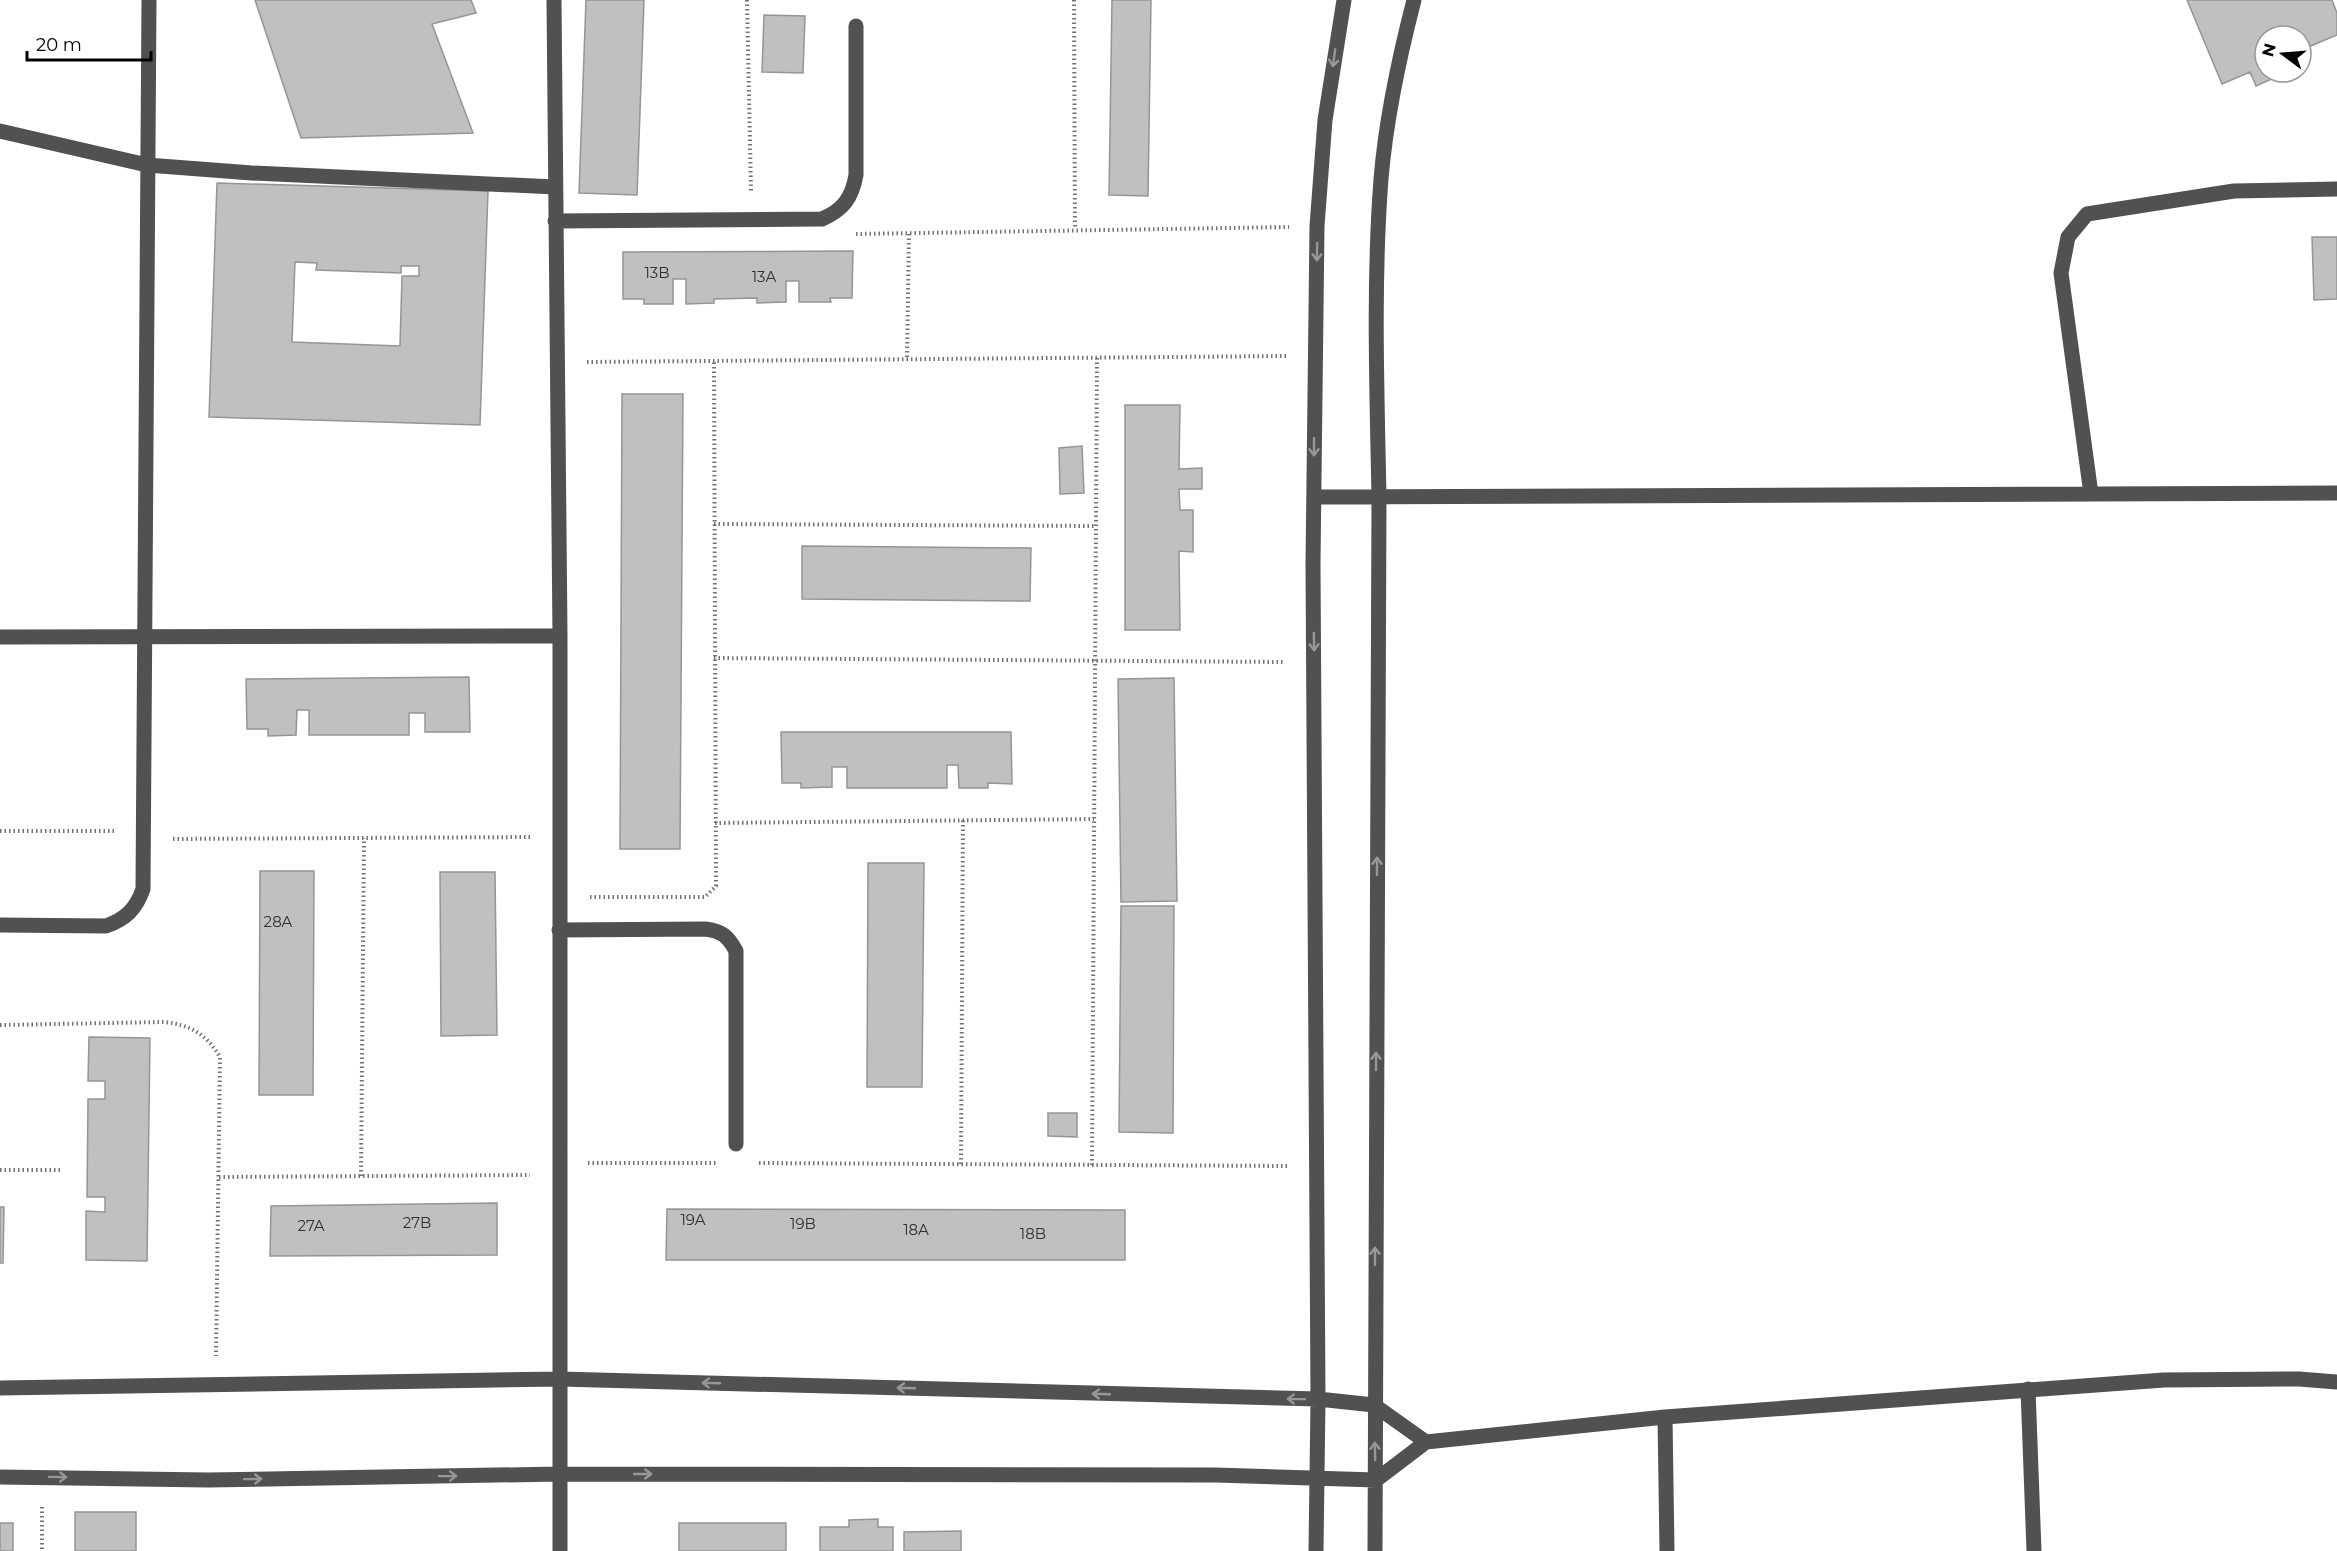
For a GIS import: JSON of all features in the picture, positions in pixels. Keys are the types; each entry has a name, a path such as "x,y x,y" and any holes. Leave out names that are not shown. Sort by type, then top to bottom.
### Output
{"street":[{"path":"0,925 106,926 119,922 139,902 143,889 149,0"},
{"path":"554,0 555,362 560,636 560,1551"},
{"path":"1316,1551 1318,1399 1314,497 1317,226 1325,120 1344,0"},
{"path":"1375,1551 1379,497 1377,339 1381,178 1398,65 1414,0"},
{"path":"555,221 822,219 835,213 846,203 854,190 856,26"},
{"path":"0,131 147,165 252,173 555,187"},
{"path":"2091,494 2061,273 2068,237 2087,214 2234,191 2337,189"},
{"path":"1314,497 2337,493"},
{"path":"0,637 145,639 560,636"},
{"path":"559,930 705,929 717,930 729,938 736,951 736,1144"},
{"path":"0,1388 560,1379 1318,1399 1374,1405 1426,1442"},
{"path":"0,1477 208,1480 560,1474 1215,1475 1376,1480 1426,1442 1665,1417 2163,1380 2299,1379 2337,1382"},
{"path":"2028,1389 2034,1551"},
{"path":"1665,1417 1667,1551"}],"path":[{"path":"747,0 752,220"},
{"path":"1074,0 1076,229"},
{"path":"850,234 1317,226"},
{"path":"908,357 909,233"},
{"path":"555,362 908,357 1315,356"},
{"path":"1092,1165 1097,357"},
{"path":"559,897 705,897 714,891 716,881 714,361"},
{"path":"714,524 1096,526"},
{"path":"714,657 1315,662"},
{"path":"715,823 1094,819"},
{"path":"961,1164 963,820"},
{"path":"0,831 364,838 559,837"},
{"path":"361,1176 364,838"},
{"path":"0,1025 164,1022 181,1024 197,1030 211,1042 220,1057 216,1386"},
{"path":"219,1177 361,1176 724,1163"},
{"path":"748,1163 1316,1167"},
{"path":"0,1170 63,1170"},
{"path":"41,1477 42,1551"}],"building":[{"path":"255,0 471,0 476,13 432,24 473,133 301,138"},
{"path":"586,0 644,0 637,195 579,193"},
{"path":"1112,0 1151,0 1148,196 1109,195"},
{"path":"2187,0 2332,0 2337,13 2337,35 2313,45 2313,24 2253,24 2253,79 2250,72 2222,84"},
{"path":"764,15 805,16 803,73 762,72"},
{"path":"217,183 488,191 480,425 209,417","holes":["295,262 317,263 316,270 401,273 401,266 419,266 419,276 402,276 400,346 292,342"]},
{"path":"2312,237 2337,237 2337,299 2314,300"},
{"path":"853,251 852,298 830,298 831,302 799,302 799,281 786,281 786,302 757,303 757,298 714,299 714,303 686,304 686,279 673,279 673,304 644,304 644,299 623,299 623,252"},
{"path":"622,394 683,394 680,849 620,849"},
{"path":"1125,405 1180,405 1179,469 1202,468 1202,489 1179,489 1180,510 1193,510 1193,552 1179,551 1180,630 1125,630"},
{"path":"1082,446 1084,493 1060,494 1059,448"},
{"path":"802,546 1031,548 1030,601 802,599"},
{"path":"469,677 470,732 425,732 425,713 409,713 409,735 309,735 309,710 297,710 296,735 268,736 268,729 247,729 246,679"},
{"path":"1174,678 1177,901 1121,902 1118,679"},
{"path":"781,732 1011,732 1012,784 988,783 988,788 959,788 958,765 947,765 947,788 847,788 847,767 832,767 832,787 801,788 801,783 782,783"},
{"path":"868,863 924,863 922,1087 867,1087"},
{"path":"260,871 314,871 313,1095 259,1095"},
{"path":"440,872 495,872 497,1035 441,1036"},
{"path":"1121,906 1174,906 1173,1133 1119,1132"},
{"path":"89,1037 150,1038 147,1261 86,1260 86,1211 105,1212 105,1197 87,1197 88,1099 105,1099 105,1081 88,1081"},
{"path":"1048,1113 1077,1113 1077,1137 1048,1136"},
{"path":"497,1203 497,1255 270,1256 271,1206"},
{"path":"0,1207 4,1207 3,1263 0,1263"},
{"path":"667,1209 1125,1210 1125,1260 666,1260"},
{"path":"75,1512 136,1512 136,1551 75,1551"},
{"path":"878,1519 878,1527 893,1527 893,1551 820,1551 820,1527 849,1527 849,1520"},
{"path":"0,1523 13,1523 13,1551 0,1551"},
{"path":"679,1523 786,1523 786,1551 679,1551"},
{"path":"961,1531 961,1551 904,1551 904,1532"}]}
